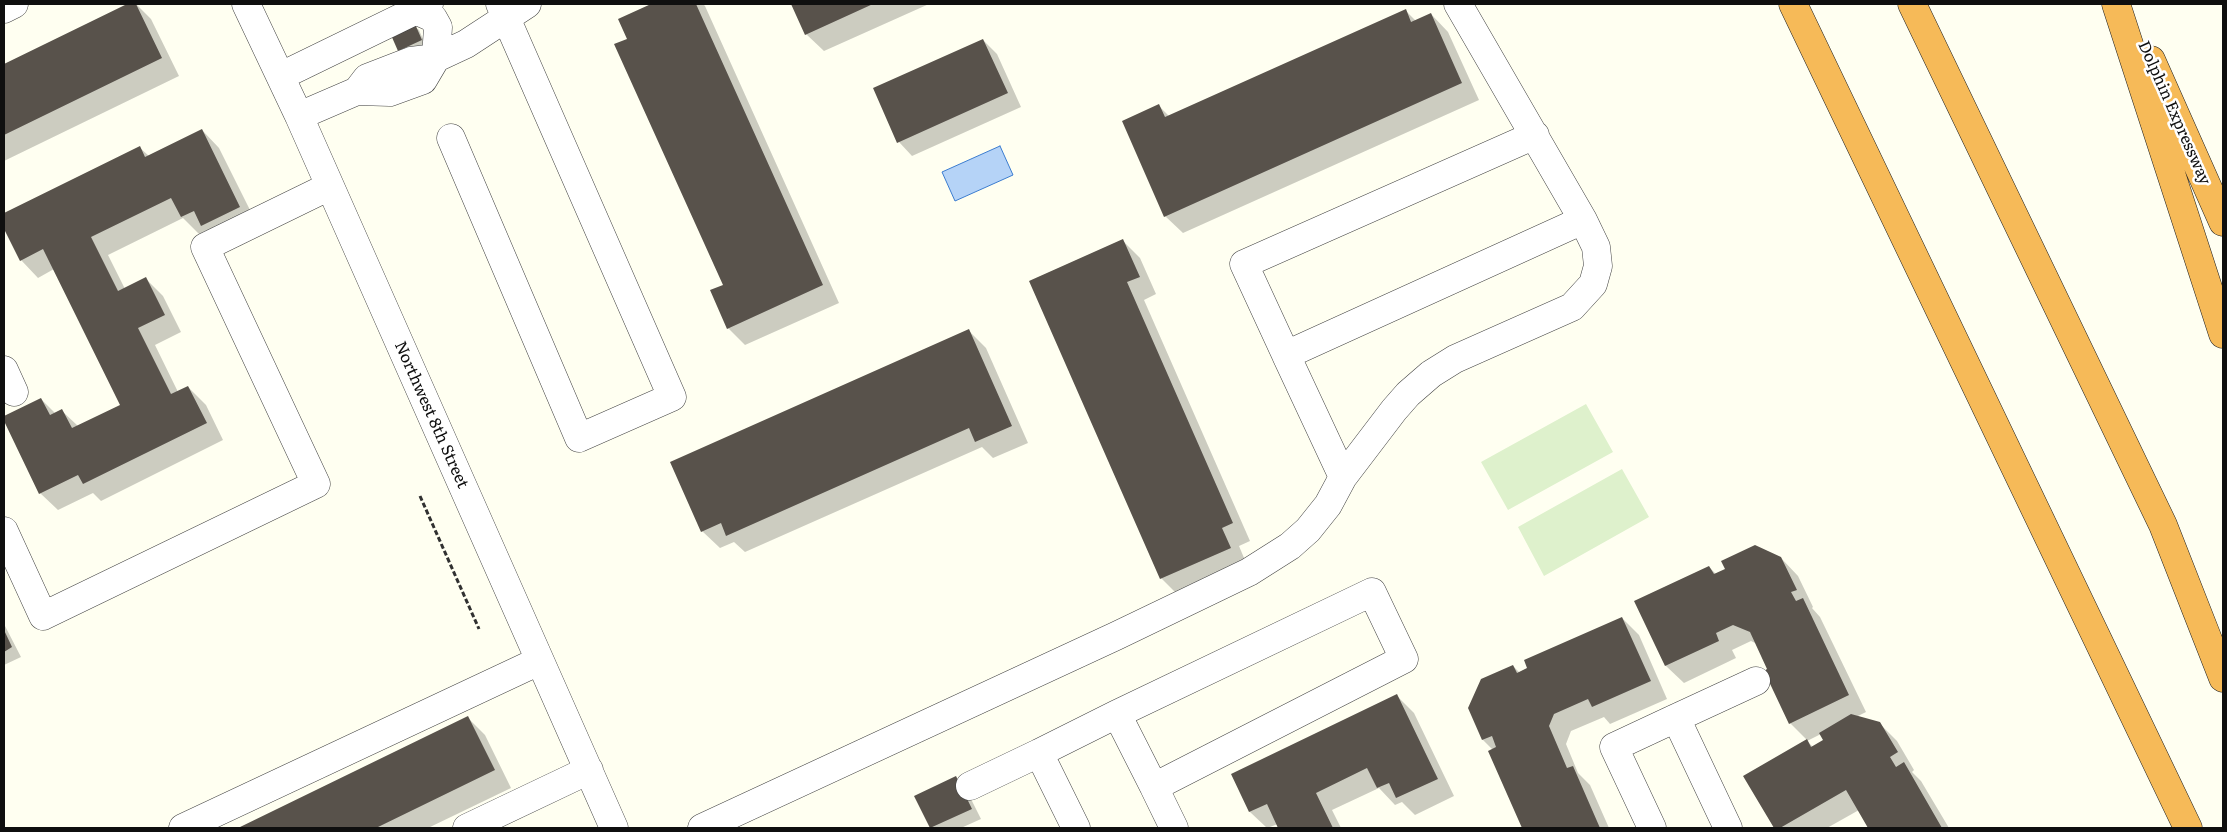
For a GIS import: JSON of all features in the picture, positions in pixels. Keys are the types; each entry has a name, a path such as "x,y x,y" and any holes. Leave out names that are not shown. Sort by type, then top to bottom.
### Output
{"highway":[{"path":"1793,4 2188,828"},
{"path":"1912,4 2163,525 2223,678"},
{"path":"2116,4 2223,334"},
{"name":"Dolphin Expressway","path":"2126,4 2223,222"},
{"path":"2163,525 2223,624"}],"street":[{"path":"4,9 14,4"},
{"name":"Northwest 8th Street","path":"246,4 300,116 614,828"},
{"path":"702,828 1249,572 1290,546 1308,530 1328,506 1343,478 1394,410 1408,394 1431,374 1455,360 1572,307 1584,297 1593,284 1598,266 1596,247 1535,135 1458,4"},
{"path":"280,76 422,7 433,18 438,27 436,58 423,80 390,92 357,91 300,116"},
{"path":"436,58 466,44 511,9 672,398 579,438 451,138"},
{"path":"1343,478 1244,264 1535,135"},
{"path":"4,531 43,616 316,484 205,248 330,186"},
{"path":"1286,355 1583,220"},
{"path":"970,786 1372,592 1404,659 1154,787"},
{"path":"183,828 539,660"},
{"path":"1652,828 1614,747 1756,681"},
{"path":"1117,714 1174,828"},
{"path":"1676,718 1728,828"},
{"path":"1039,753 1076,828"},
{"path":"467,828 589,770"}],"path":[{"path":"420,496 479,629"}],"green space":[{"path":"1586,404 1613,452 1508,510 1481,462"},
{"path":"1622,469 1649,517 1544,576 1518,527"}],"water":[{"path":"1000,146 1013,175 955,201 942,172"}],"building":[{"path":"127,4 136,4 162,58 4,135 4,64"},
{"path":"651,4 696,4 823,285 727,329 710,290 723,285 614,44 627,39 618,19"},
{"path":"791,4 873,4 805,35"},
{"path":"1406,9 1411,22 1431,13 1462,83 1164,217 1122,121 1159,104 1165,117"},
{"path":"415,24 422,40 398,51 391,35"},
{"path":"983,39 1008,93 897,143 873,88"},
{"path":"202,129 240,207 201,226 194,211 181,217 171,198 91,237 118,291 146,277 165,315 138,328 171,394 188,386 207,423 83,484 78,475 39,494 4,421 4,416 41,398 50,415 62,409 72,428 120,405 43,249 20,261 4,229 4,213 140,146 145,157"},
{"path":"1123,239 1140,277 1127,282 1233,523 1222,528 1231,548 1160,579 1029,281"},
{"path":"969,329 1012,426 975,442 969,428 726,536 721,523 701,532 670,462"},
{"path":"1755,545 1781,557 1797,590 1791,592 1796,601 1803,598 1849,695 1789,724 1764,671 1767,669 1750,632 1733,625 1716,633 1719,641 1665,666 1634,601 1709,566 1714,574 1725,569 1721,561"},
{"path":"1622,617 1651,681 1592,707 1588,699 1554,714 1549,726 1567,768 1573,766 1600,828 1522,828 1488,751 1496,747 1492,736 1482,740 1468,708 1481,679 1513,665 1517,673 1527,668 1524,660"},
{"path":"4,630 12,647 4,652"},
{"path":"1397,694 1438,779 1396,798 1389,783 1377,788 1367,768 1316,793 1333,828 1278,828 1267,804 1249,812 1231,774"},
{"path":"1851,714 1880,722 1898,752 1890,757 1896,767 1904,762 1942,828 1868,828 1846,790 1780,828 1774,828 1743,776 1807,739 1811,747 1823,740 1819,733"},
{"path":"468,716 495,770 376,828 238,828"},
{"path":"956,776 972,809 930,828 914,796"}]}
